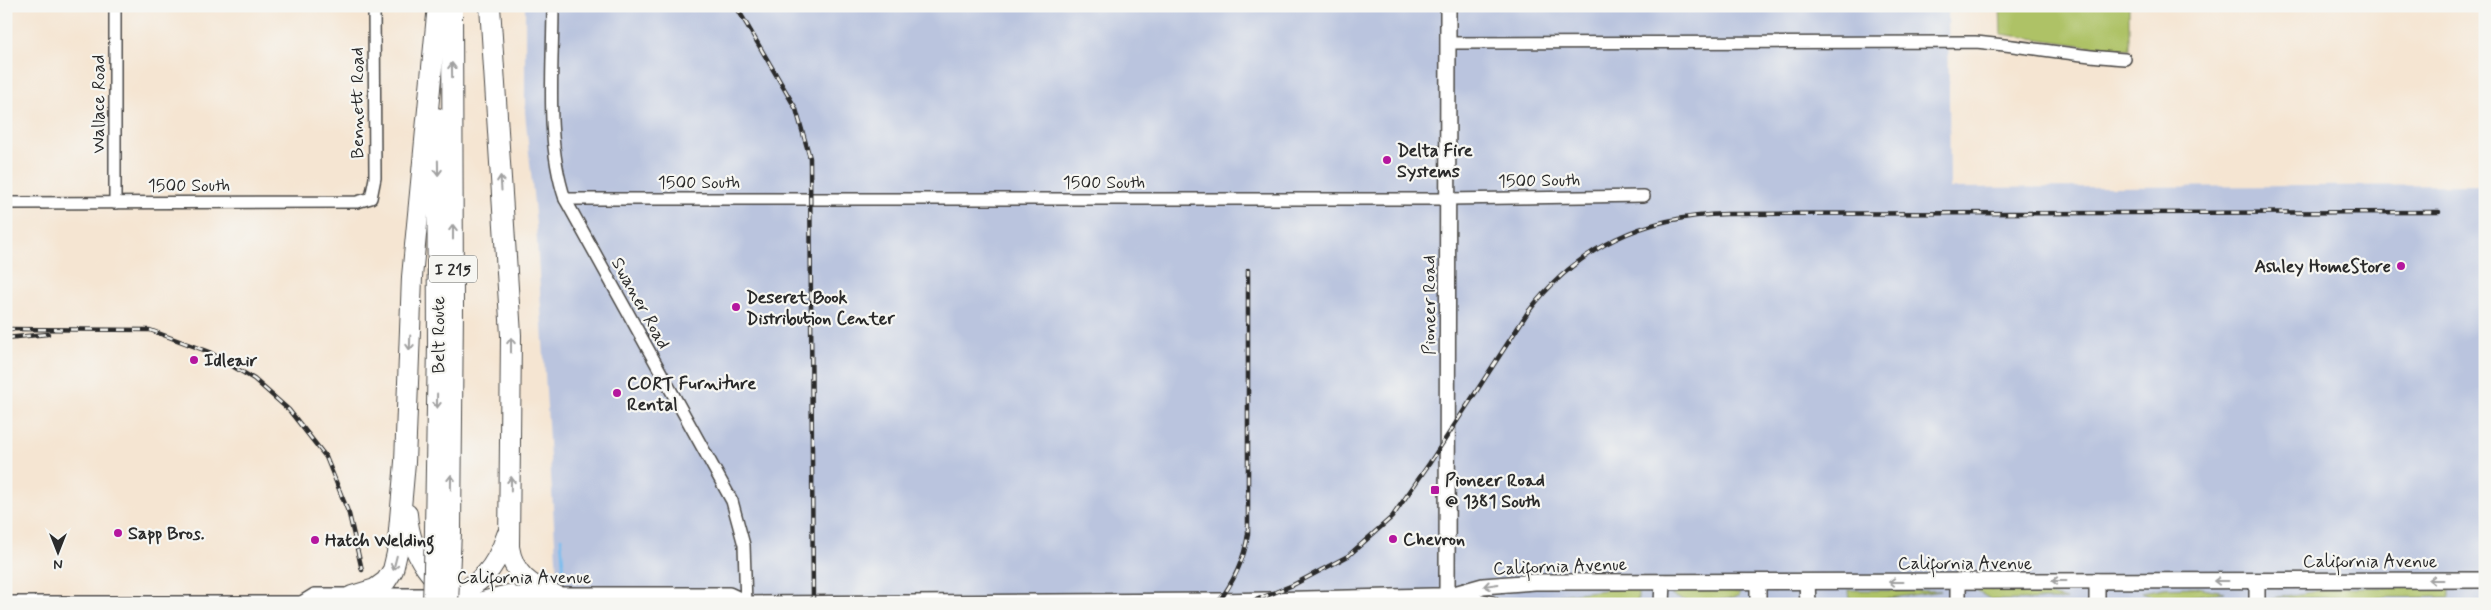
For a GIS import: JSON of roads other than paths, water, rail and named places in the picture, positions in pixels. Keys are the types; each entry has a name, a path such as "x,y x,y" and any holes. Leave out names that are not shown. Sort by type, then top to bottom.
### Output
{"highway":[{"path":"490,6 511,335 511,492 508,533 510,554 520,574 537,588 555,595"},
{"path":"352,596 382,585 393,570 397,553 405,462 412,277 442,9"},
{"name":"Belt Route","path":"442,9 438,343 444,601"},
{"path":"405,462 408,522 414,546 431,574 444,601 485,576 497,559 508,533"},
{"path":"475,604 509,596"}],"main road":[{"name":"Pioneer Road","path":"1447,600 1448,6"},
{"name":"California Avenue","path":"1447,600 1483,586 1517,582 2485,580"},
{"path":"2097,581 2097,604"},
{"path":"2256,581 2257,604"},
{"path":"1662,582 1662,604"},
{"path":"1758,582 1758,604"},
{"path":"1807,582 1808,604"},
{"path":"1958,582 1958,604"},
{"name":"California Avenue","path":"11,604 302,604 315,596 444,601 555,595 729,595 745,604 1447,600 1492,604"}],"street":[{"name":"Wallace Road","path":"115,6 115,203"},
{"name":"Bennett Road","path":"371,198 375,178 374,6"},
{"name":"Swaner Road","path":"553,6 553,152 557,178 564,199 732,502 744,545 745,604"},
{"path":"1448,43 1974,42 2023,46 2066,54 2124,59"},
{"name":"1500 South","path":"564,199 1448,199 1644,196"},
{"name":"1500 South","path":"6,203 357,202 371,198"}],"waterway":[{"path":"561,538 564,577"}],"railway":[{"path":"736,6 796,109 810,158 813,604"},
{"path":"1246,604 1293,585 1348,556 1392,517 1429,464 1528,312 1569,269 1591,253 1641,228 1697,216 1727,214 2439,212"},
{"path":"1217,604 1237,571 1244,553 1248,534 1248,270"},
{"path":"6,329 150,330 209,352 254,379 289,410 326,457 349,514 362,570"},
{"path":"6,338 48,334"}],"place":[{"name":"Delta Fire Systems","path":"1387,160"},
{"name":"Ashley HomeStore","path":"2401,266"},
{"name":"Deseret Book Distribution Center","path":"736,307"},
{"name":"Idleair","path":"194,360"},
{"name":"CORT Furniture Rental","path":"617,393"},
{"name":"Pioneer Road @ 1381 South","path":"1435,490"},
{"name":"Sapp Bros.","path":"118,533"},
{"name":"Chevron","path":"1393,539"},
{"name":"Hatch Welding","path":"315,540"}]}
